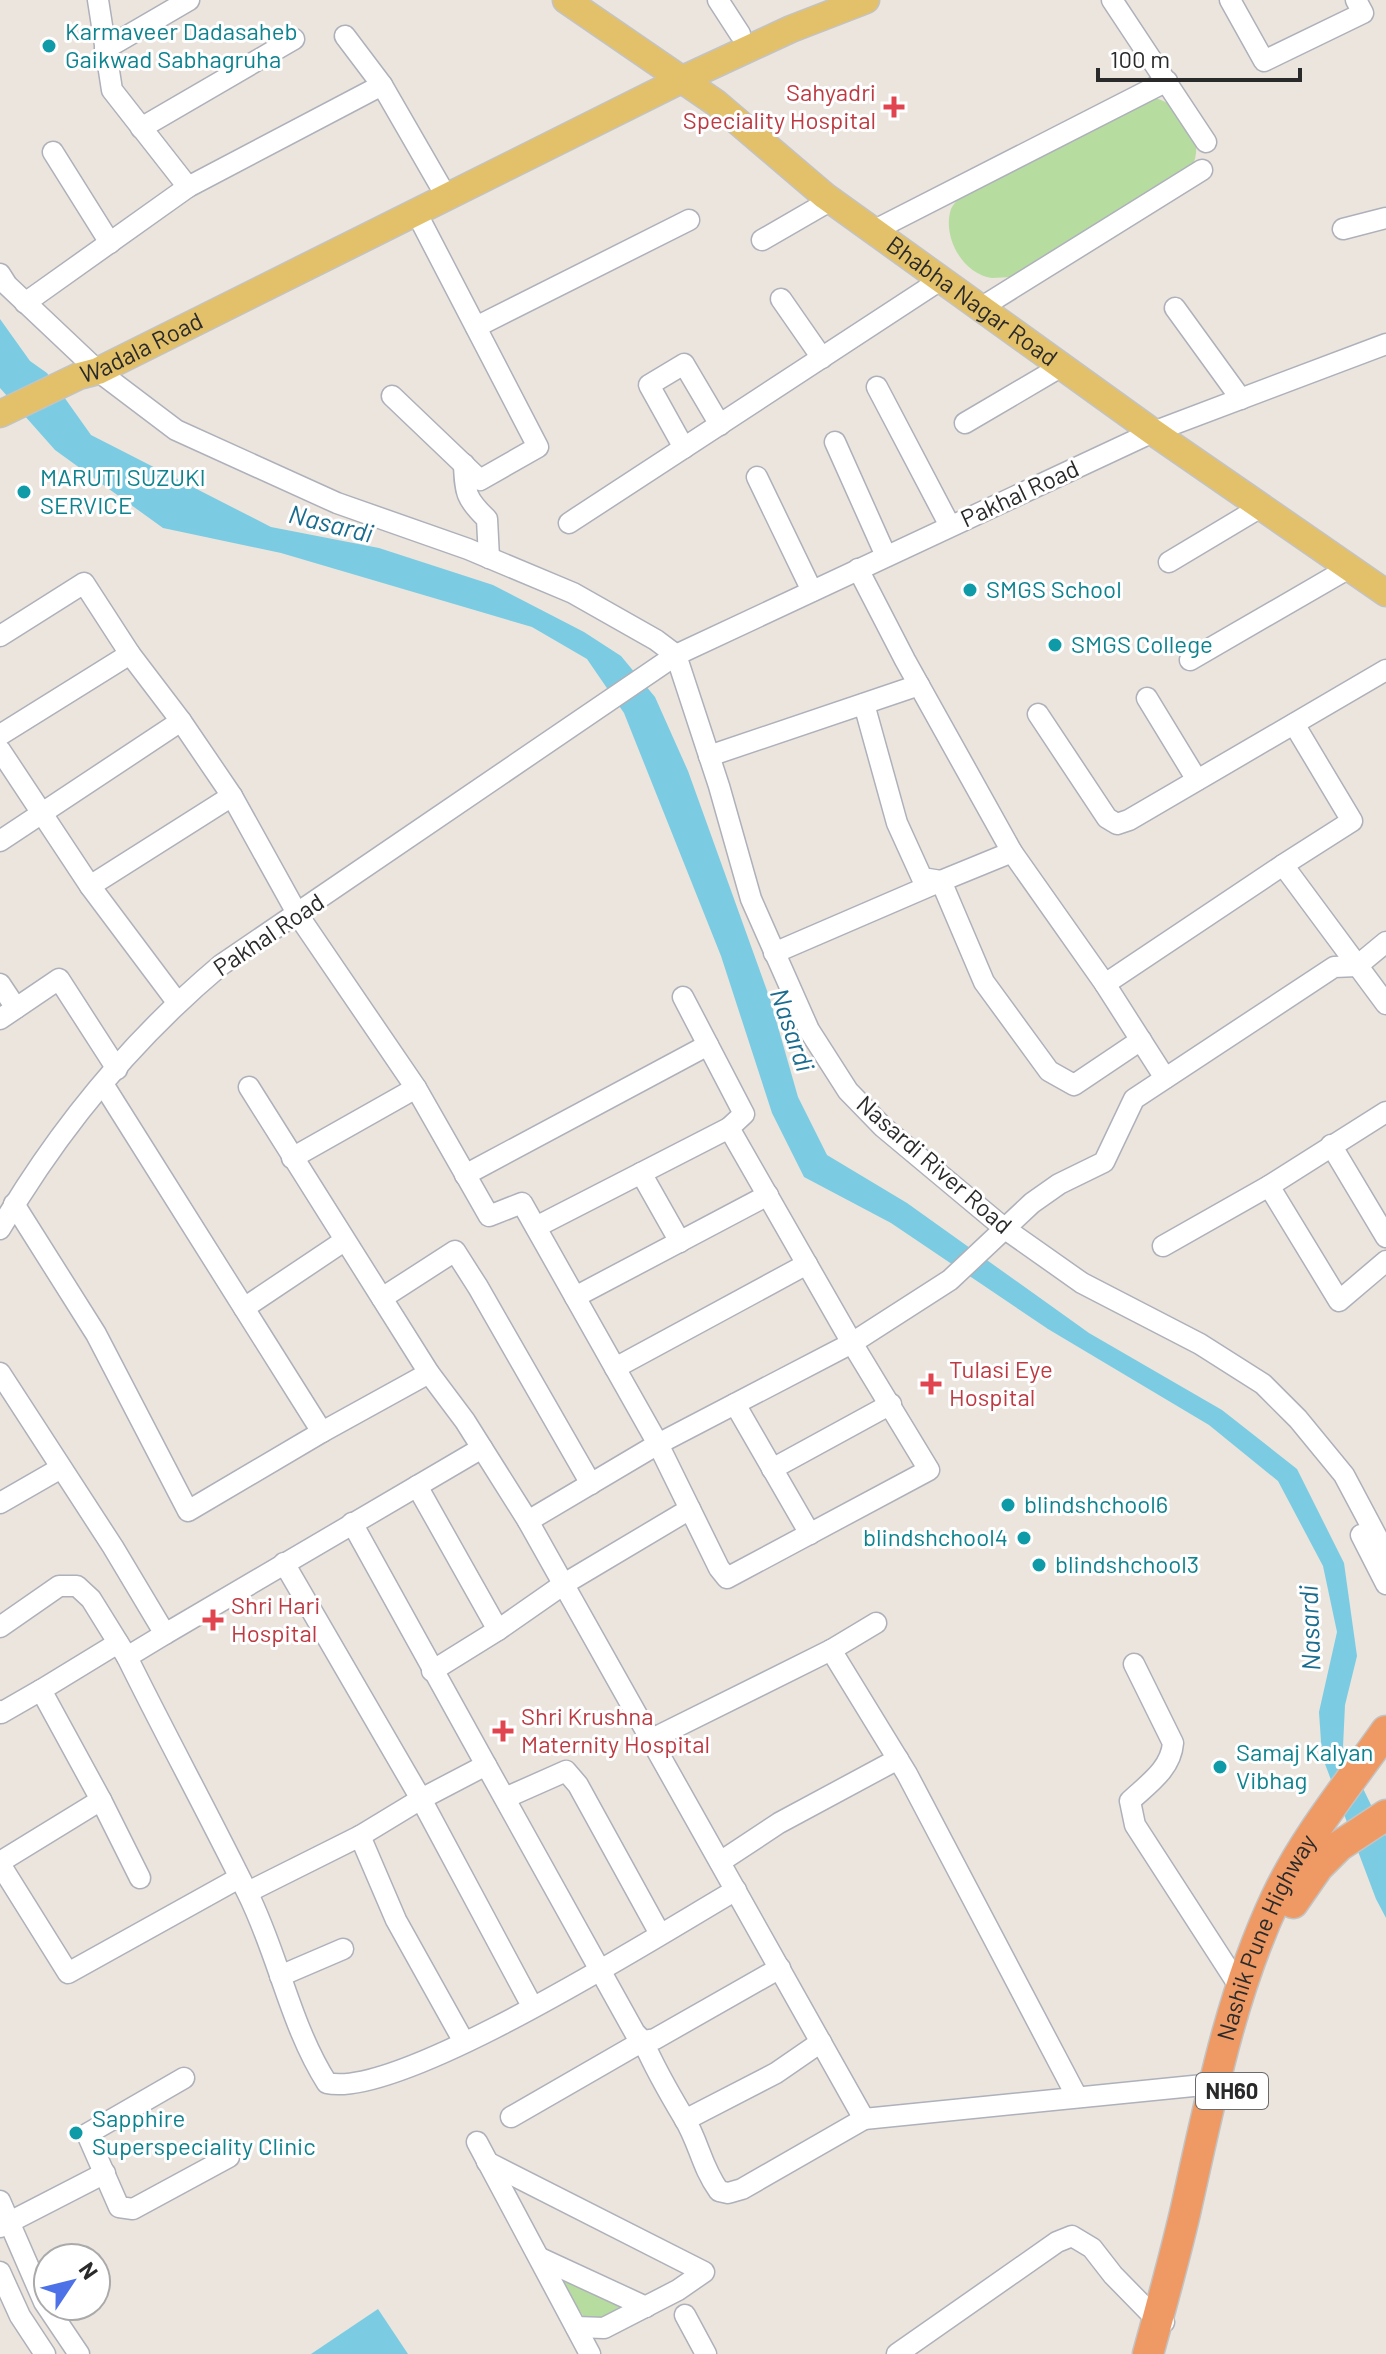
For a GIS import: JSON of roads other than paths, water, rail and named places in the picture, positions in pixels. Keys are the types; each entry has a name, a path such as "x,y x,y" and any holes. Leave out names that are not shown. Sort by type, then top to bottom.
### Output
{"highway":[{"name":"Nashik Pune Highway","path":"1163,2354 1165,2322 1223,2085 1241,1989 1276,1898 1308,1840 1386,1731"},
{"name":"Nashik Pune Highway","path":"1223,2085 1289,1909 1318,1867 1339,1846 1386,1815"},
{"name":"Nashik Pune Highway","path":"1148,2354 1165,2322"}],"main road":[{"name":"Bhabha Nagar Road","path":"566,0 716,103 825,196 1153,432 1386,593"},
{"name":"Wadala Road","path":"89,370 674,75 740,34 822,0"},
{"name":"Wadala Road","path":"674,75 866,0"},
{"name":"Wadala Road","path":"89,370 416,212 443,192"},
{"path":"0,414 89,370"}],"street":[{"path":"98,0 112,90 188,187"},
{"path":"105,49 189,0"},
{"path":"718,0 740,34"},
{"path":"1112,0 1206,142"},
{"path":"1230,0 1264,61 1363,13 1356,0"},
{"path":"345,36 382,85 443,192"},
{"path":"141,128 294,39"},
{"path":"875,230 1167,81"},
{"path":"25,303 188,187 382,85"},
{"path":"53,152 110,243"},
{"path":"982,307 1202,170"},
{"path":"762,240 833,199"},
{"path":"392,396 480,480 538,447 416,212"},
{"path":"1343,229 1386,218"},
{"path":"476,327 689,220"},
{"path":"0,274 89,370 176,430 337,503 489,558 573,593 656,640 670,660"},
{"path":"569,523 942,279"},
{"path":"781,299 822,358"},
{"path":"1175,308 1241,399"},
{"name":"Pakhal Road","path":"0,1229 29,1180 110,1077 177,1002 221,965 670,660 1153,432 1386,344"},
{"path":"684,448 649,385 684,364 720,425"},
{"path":"965,423 1062,366"},
{"path":"877,387 950,526"},
{"path":"835,442 886,556"},
{"path":"464,464 465,490 469,501 487,519 489,558"},
{"path":"757,477 812,591"},
{"path":"1169,562 1261,507"},
{"path":"1190,660 1349,568"},
{"path":"858,569 1012,852 1105,984 1165,1078"},
{"path":"0,636 84,583 130,654 232,796 298,915 416,1088 489,1216 522,1203 658,1444 719,1568 727,1578 929,1470 729,1128"},
{"path":"0,735 130,654"},
{"name":"Nasardi River Road","path":"670,660 709,756 751,899 809,1030 848,1091 999,1234 1082,1283 1247,1371 1279,1398 1344,1475 1386,1554"},
{"path":"1038,714 1107,818 1117,824 1386,670"},
{"path":"709,756 919,685"},
{"path":"1147,698 1197,780"},
{"path":"864,704 897,823 922,878 941,881"},
{"path":"0,841 181,721"},
{"path":"1105,984 1352,821 1294,724"},
{"path":"0,750 90,886 177,1002"},
{"path":"90,886 232,796"},
{"path":"774,953 1012,852"},
{"path":"1283,865 1386,1004"},
{"path":"941,881 984,982 1049,1071 1074,1085 1141,1040"},
{"path":"528,1521 658,1444 852,1343 950,1280 1059,1184 1104,1162 1134,1099 1334,967 1357,966 1386,942"},
{"path":"0,984 8,1014 59,979 110,1077 244,1308 322,1432"},
{"path":"536,1227 729,1128 744,1114 683,997"},
{"path":"465,1175 708,1045"},
{"path":"249,1087 344,1241 528,1521 864,2119"},
{"path":"292,1158 416,1088"},
{"path":"1163,1246 1269,1186 1386,1112"},
{"path":"1331,1145 1386,1237"},
{"path":"641,1173 680,1242"},
{"path":"1269,1186 1339,1301 1386,1261"},
{"path":"575,1297 768,1195"},
{"path":"14,1204 96,1334 188,1511 429,1373"},
{"path":"244,1308 344,1241"},
{"path":"382,1298 455,1251 591,1484"},
{"path":"615,1368 807,1264"},
{"path":"0,1373 165,1634"},
{"path":"735,1404 810,1534"},
{"path":"772,1469 891,1404"},
{"path":"0,1714 122,1650 165,1634 482,1448"},
{"path":"1325,1450 1334,1483 1386,1584"},
{"path":"0,1503 61,1468"},
{"path":"417,1486 498,1630"},
{"path":"432,1671 564,1584 690,1509"},
{"path":"352,1523 598,1970 635,2033 643,2041 655,2070 685,2120 707,2174 719,2191 728,2193 742,2189 864,2119 1223,2085"},
{"path":"284,1563 421,1799 532,2006"},
{"path":"0,1627 59,1586 77,1586 91,1599 122,1650 243,1885 319,2071 327,2083 358,2082 432,2059 598,1970 736,1890"},
{"path":"652,1739 831,1650 876,1623"},
{"path":"831,1650 898,1759 955,1862 1077,2097"},
{"path":"1134,1664 1173,1743 1172,1757 1130,1801 1135,1825 1241,1989"},
{"path":"41,1690 140,1878"},
{"path":"720,1862 779,1823 898,1759"},
{"path":"101,1800 0,1863 68,1973 243,1885 360,1836 486,1765"},
{"path":"505,1798 566,1771 578,1785 660,1934"},
{"path":"360,1836 396,1920 464,2042"},
{"path":"280,1976 343,1949"},
{"path":"511,2117 643,2041 655,2039 780,1968"},
{"path":"685,2120 776,2073 821,2042"},
{"path":"184,2078 87,2134 119,2207 133,2209 229,2157"},
{"path":"477,2142 590,2354"},
{"path":"487,2162 704,2272 678,2290 604,2328 576,2327"},
{"path":"5,2226 105,2173"},
{"path":"0,2201 5,2226 44,2302 79,2354"},
{"path":"897,2354 1057,2242 1072,2236 1092,2248 1113,2275 1165,2322"},
{"path":"540,2258 646,2307"},
{"path":"0,2272 20,2316 45,2354"},
{"path":"685,2315 706,2354"}],"water":[{"path":"0,319 30,361 47,373 91,435 271,527 379,548 493,585 584,632 621,656 655,697 688,771 770,999 798,1097 827,1155 907,1203 1089,1333 1222,1410 1297,1469 1344,1563 1357,1656 1345,1705 1343,1747 1386,1836 1386,1918 1322,1756 1319,1712 1337,1632 1323,1566 1278,1481 1209,1425 1048,1329 891,1223 804,1177 772,1113 721,956 624,713 587,659 532,627 281,553 163,528 55,450 0,388"},
{"path":"378,2309 408,2354 311,2354"}],"place":[{"name":"Karmaveer Dadasaheb Gaikwad Sabhagruha","path":"49,46"},
{"name":"Sahyadri Speciality Hospital","path":"894,107"},
{"name":"MARUTI SUZUKI SERVICE","path":"24,492"},
{"name":"SMGS School","path":"970,590"},
{"name":"SMGS College","path":"1055,645"},
{"name":"Tulasi Eye Hospital","path":"931,1384"},
{"name":"blindshchool6","path":"1008,1505"},
{"name":"blindshchool4","path":"1024,1538"},
{"name":"blindshchool3","path":"1039,1565"},
{"name":"Shri Hari Hospital","path":"213,1620"},
{"name":"Shri Krushna Maternity Hospital","path":"503,1731"},
{"name":"Samaj Kalyan Vibhag","path":"1220,1767"},
{"name":"Sapphire Superspeciality Clinic","path":"76,2133"}],"water label":[{"name":"Nasardi","path":"331,524"},
{"name":"Nasardi","path":"792,1030"},
{"name":"Nasardi","path":"1310,1628"}]}
